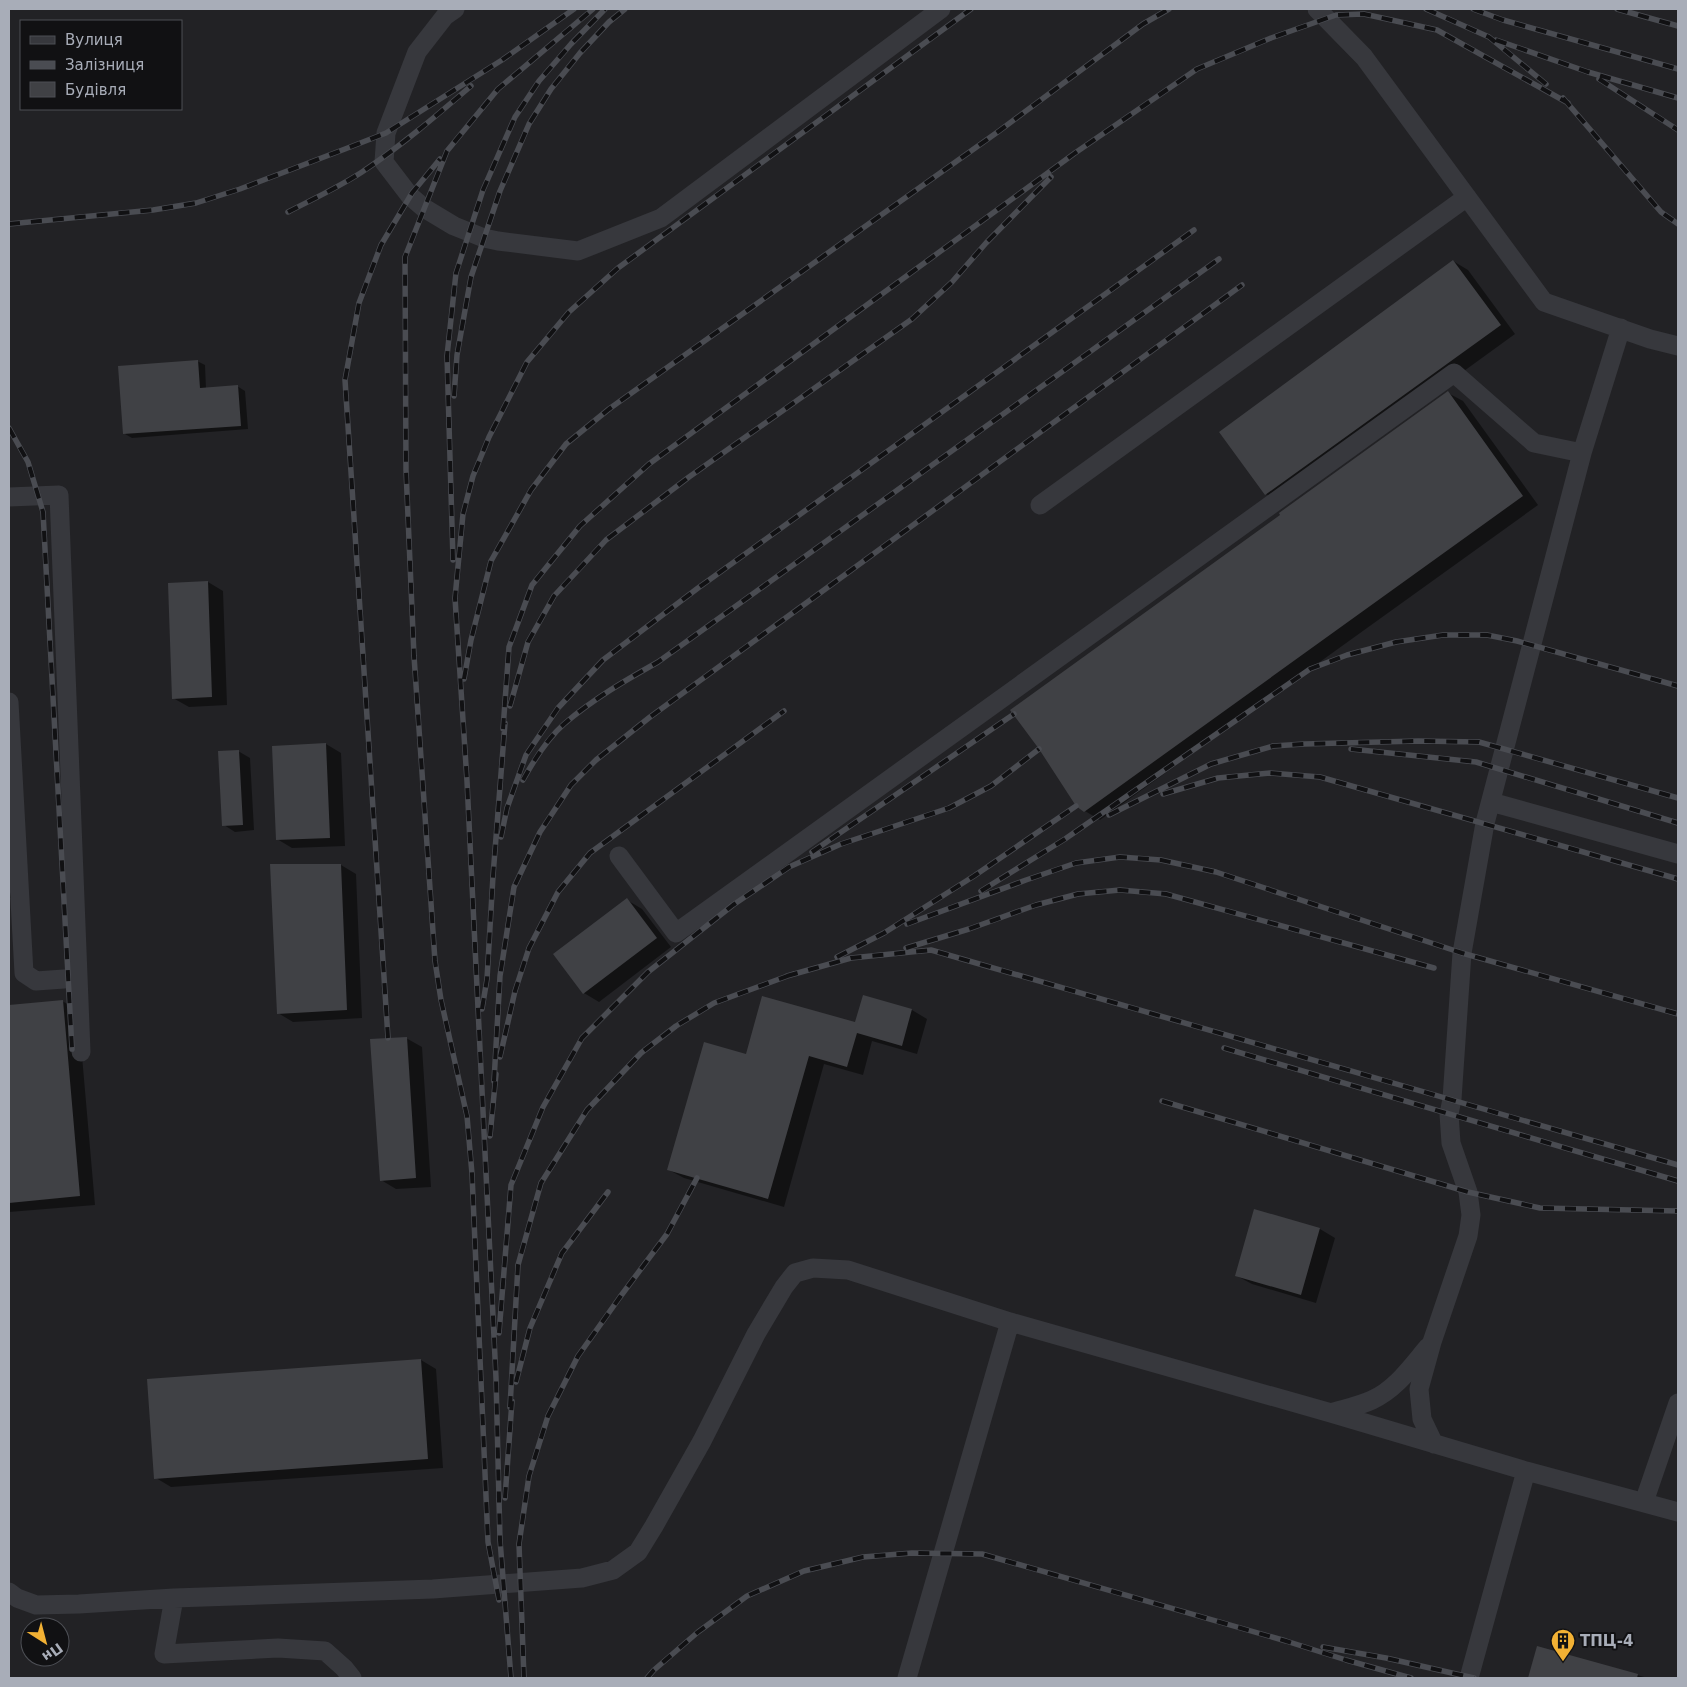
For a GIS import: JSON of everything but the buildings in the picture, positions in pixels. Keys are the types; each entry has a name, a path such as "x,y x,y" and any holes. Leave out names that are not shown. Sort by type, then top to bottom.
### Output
{"street":[{"path":"455,9 446,16 417,52 386,133 384,162 410,196 424,208 454,226 484,238 498,241 578,252 661,218 941,9"},
{"path":"1317,9 1364,57 1544,302 1678,346"},
{"path":"1040,505 1467,197"},
{"path":"1434,1444 1422,1420 1419,1389 1432,1342 1468,1236 1471,1215 1468,1192 1451,1143 1449,1114 1452,1099 1462,953 1490,802 1582,453 1621,328"},
{"path":"619,856 676,933 1454,373 1534,443 1582,453"},
{"path":"9,497 59,495 81,1052"},
{"path":"9,702 15,934 24,973 36,981 78,978"},
{"path":"1490,802 1678,854"},
{"path":"9,1592 17,1598 36,1605 433,1588 582,1578 613,1570 638,1552 702,1442 756,1334 784,1287 795,1274 813,1268 848,1270 1010,1322 1526,1471 1678,1512"},
{"path":"907,1678 1010,1322"},
{"path":"1331,1414 1372,1400 1388,1390 1401,1379 1432,1342"},
{"path":"1644,1502 1678,1403"},
{"path":"1469,1678 1526,1471"},
{"path":"174,1598 164,1654 278,1648 325,1651 352,1678"}],"shaded area":[{"path":"9,9 1678,9 1678,1678 9,1678"}],"railway":[{"path":"9,224 153,210 196,203 240,189 386,133 502,60 574,9"},
{"path":"499,1600 488,1542 472,1174 467,1116 441,1000 435,961 414,656 406,470 405,257 447,151 498,89 593,9"},
{"path":"453,560 447,356 456,273 483,190 515,117 539,81 605,9"},
{"path":"454,396 457,355 471,277 500,191 529,124 551,89 580,53 609,22 625,9"},
{"path":"511,1678 500,1540 496,1378 467,781 455,598 463,514 473,476 489,437 527,362 569,312 618,268 971,9"},
{"path":"464,679 471,640 491,561 531,490 566,444 609,409 999,131 1143,24 1169,9"},
{"path":"1426,9 1489,37 1546,84"},
{"path":"1473,9 1503,20 1678,69"},
{"path":"1617,9 1678,26"},
{"path":"503,729 509,647 532,585 580,526 649,464 1075,153 1197,69 1271,38 1336,15 1364,14 1437,30 1568,103"},
{"path":"1496,40 1588,72 1678,98"},
{"path":"1599,79 1678,130"},
{"path":"288,212 362,172 418,130 471,86"},
{"path":"1563,98 1661,212 1678,224"},
{"path":"388,1038 345,380 359,303 381,245 412,193 440,159"},
{"path":"510,706 528,642 554,596 606,540 689,477 912,319 952,282 986,243 1051,177"},
{"path":"501,837 507,808 526,755 558,708 603,660 698,588 1194,230"},
{"path":"523,780 546,743 564,724 586,706 658,662 1219,259"},
{"path":"494,1081 500,976 514,887 540,832 571,785 596,760 650,717 1242,285"},
{"path":"9,428 28,462 43,512 72,1049"},
{"path":"981,891 1065,839 1310,669 1347,655 1396,642 1443,635 1487,635 1517,641 1678,686"},
{"path":"500,1057 515,991 529,948 558,892 590,853 784,711"},
{"path":"812,852 1014,714"},
{"path":"482,1009 487,979 505,723"},
{"path":"1109,815 1211,764 1273,746 1304,744 1418,741 1479,742 1678,798"},
{"path":"499,1333 511,1185 543,1107 582,1038 648,972 733,905 789,867 841,844 949,808 991,786 1039,749"},
{"path":"1351,749 1476,762 1678,823"},
{"path":"1163,794 1218,778 1270,773 1320,777 1678,879"},
{"path":"837,957 884,933 974,876 1076,806"},
{"path":"907,924 1076,863 1120,857 1161,860 1216,872 1462,953 1678,1014"},
{"path":"906,948 969,929 1036,905 1078,894 1120,890 1166,894 1434,968"},
{"path":"787,976 851,958 931,950 1678,1165"},
{"path":"510,1407 518,1265 541,1183 587,1110 641,1053 676,1026 714,1003 793,974"},
{"path":"1224,1048 1678,1181"},
{"path":"490,1136 496,1074"},
{"path":"1162,1101 1468,1192 1540,1208 1678,1211"},
{"path":"524,1678 519,1544 529,1476 548,1416 578,1356 667,1234 697,1178"},
{"path":"516,1382 530,1328 562,1253 608,1192"},
{"path":"505,1498 512,1401"},
{"path":"647,1678 698,1632 747,1596 804,1571 863,1557 912,1553 982,1554 1411,1678"},
{"path":"1323,1647 1386,1658 1474,1678"}],"place":[{"name":"ТПЦ-4","path":"1563,1662"}]}
